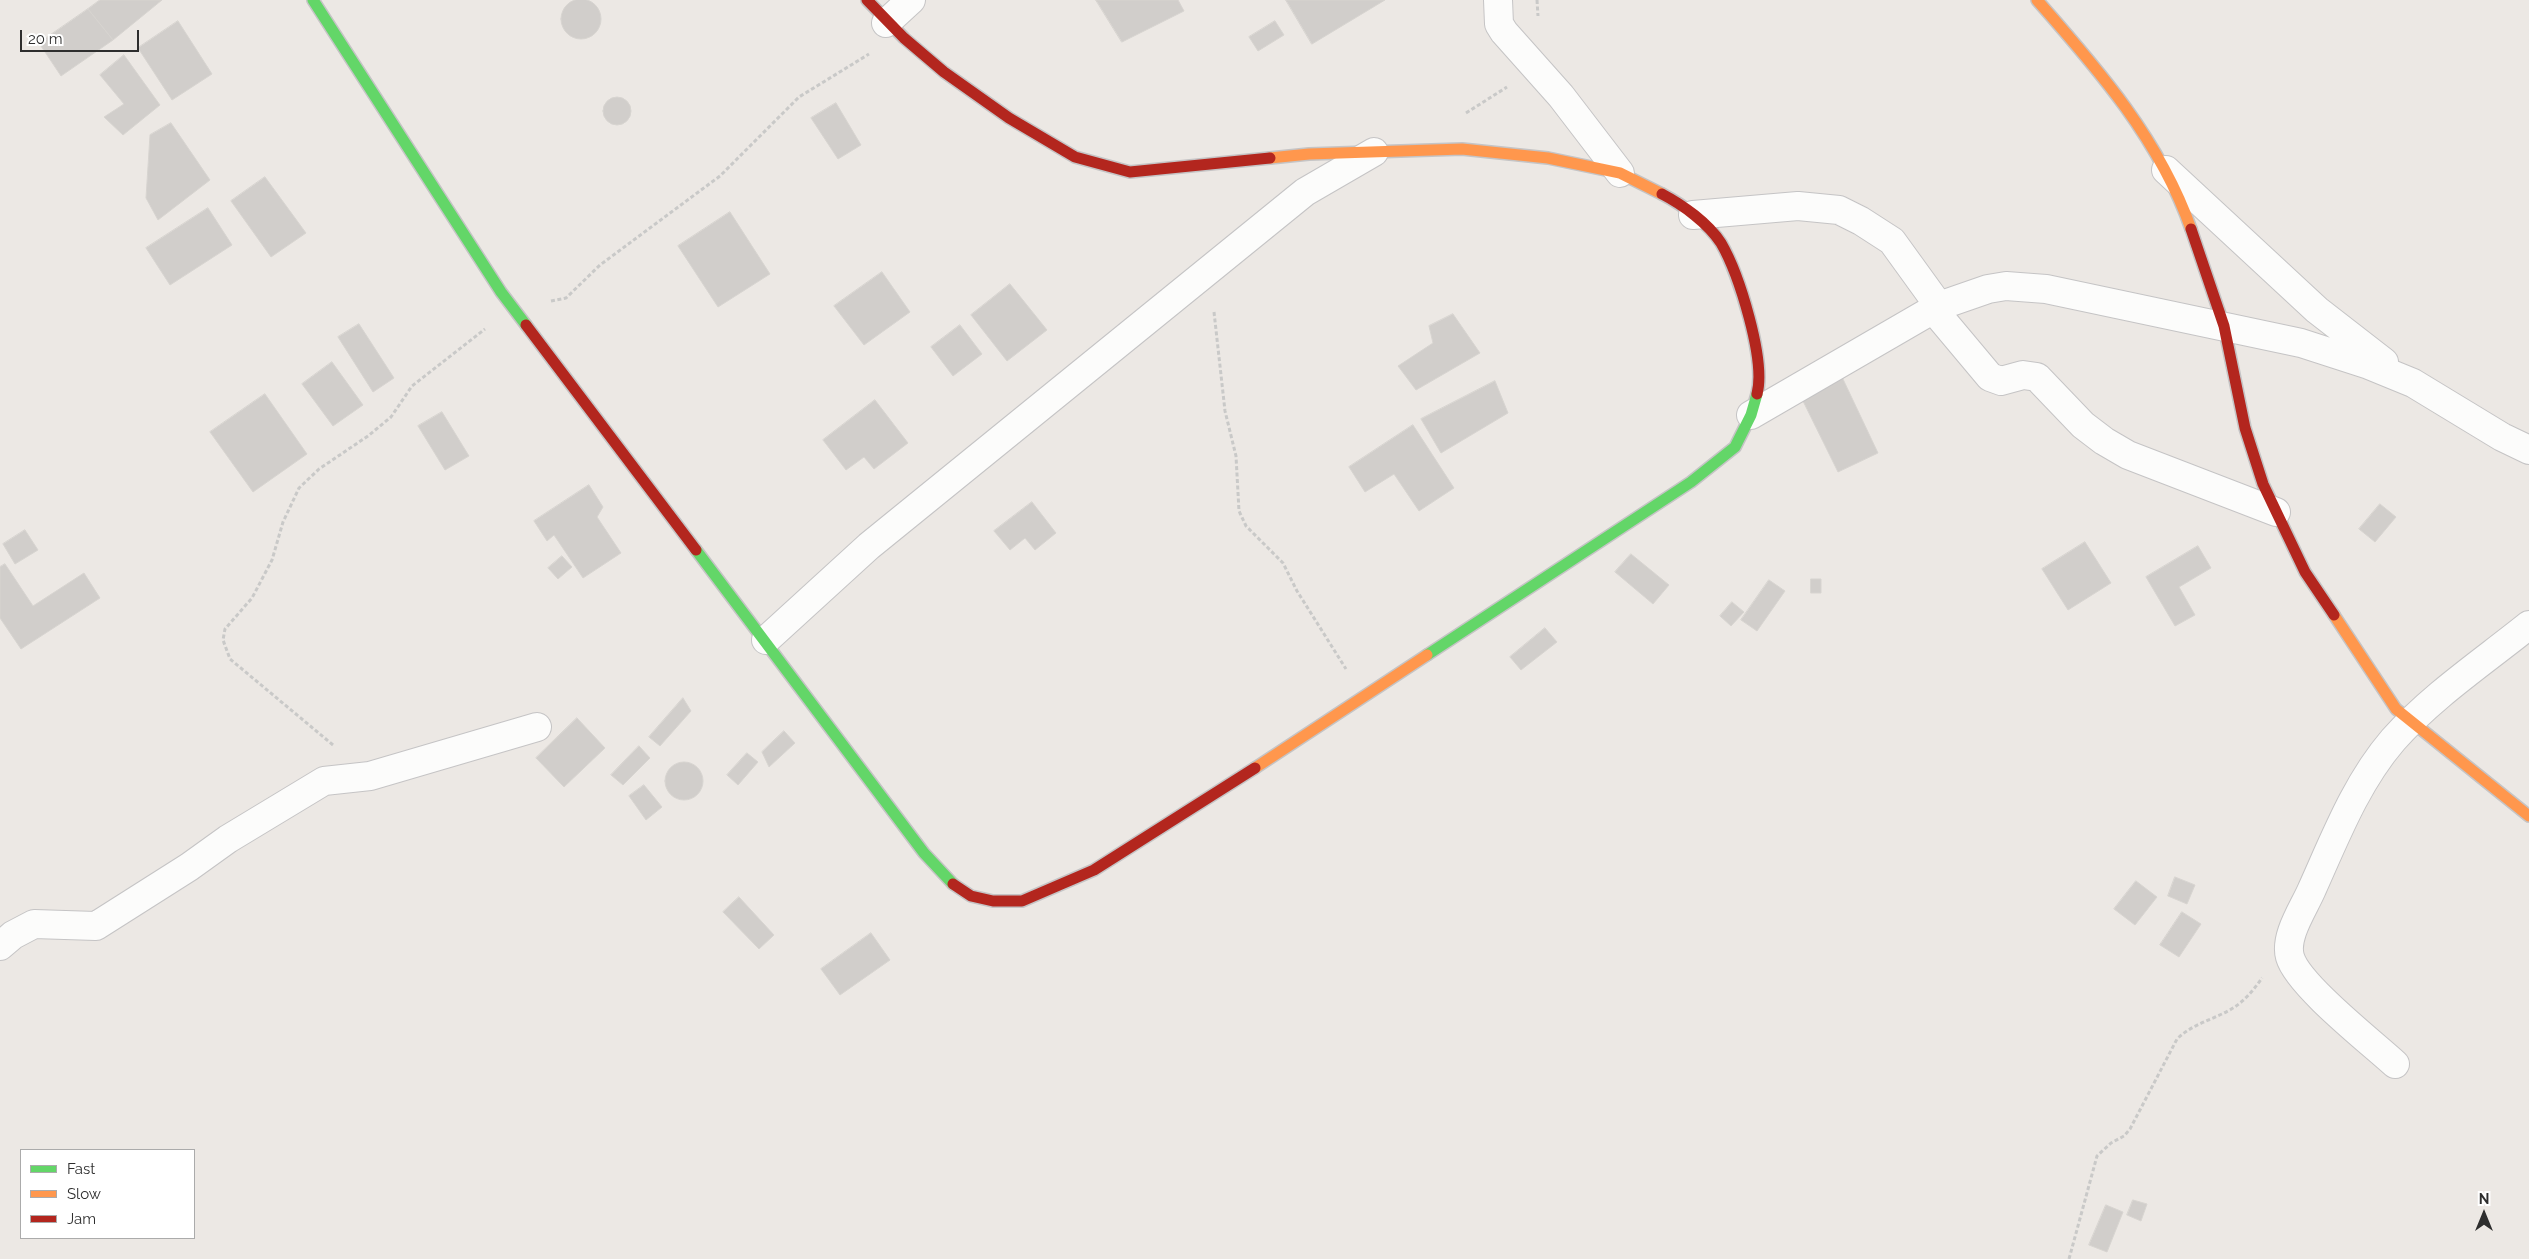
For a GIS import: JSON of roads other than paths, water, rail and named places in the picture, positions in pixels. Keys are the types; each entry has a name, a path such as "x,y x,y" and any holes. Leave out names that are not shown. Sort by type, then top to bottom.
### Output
{"street":[{"path":"313,0 512,308 766,640 924,853 948,881 971,896 992,901 1022,901 1094,870 1363,697 1691,482 1735,447 1751,415 1759,384 1756,350 1737,278 1720,242 1693,215 1665,195 1620,173 1548,158 1462,149 1309,154 1130,172 1110,168 1074,156 988,106 930,61 894,29 867,0"},
{"path":"894,29 911,0"},
{"path":"1498,0 1499,24 1504,32 1536,67 1620,173"},
{"path":"2037,0 2098,70 2166,170 2183,208 2224,326 2245,428 2262,484 2305,572 2396,709 2529,816"},
{"path":"766,640 869,546 1305,192 1374,152"},
{"path":"2166,170 2317,310 2413,383 2502,437 2529,450"},
{"path":"1693,215 1798,206 1838,210 1861,221 1892,241 1936,308 1990,377 2001,381 2029,374 2037,377 2082,424 2104,441 2128,455 2276,512"},
{"path":"1751,415 1936,308 1988,289 2006,286 2046,289 2301,343 2369,365 2413,383"},
{"path":"2395,1064 2300,975 2290,956 2292,934 2342,824 2367,776 2392,741 2422,710 2529,625"},
{"path":"0,946 13,935 34,924 96,926 189,867 228,839 324,781 370,776 537,728"}]}
